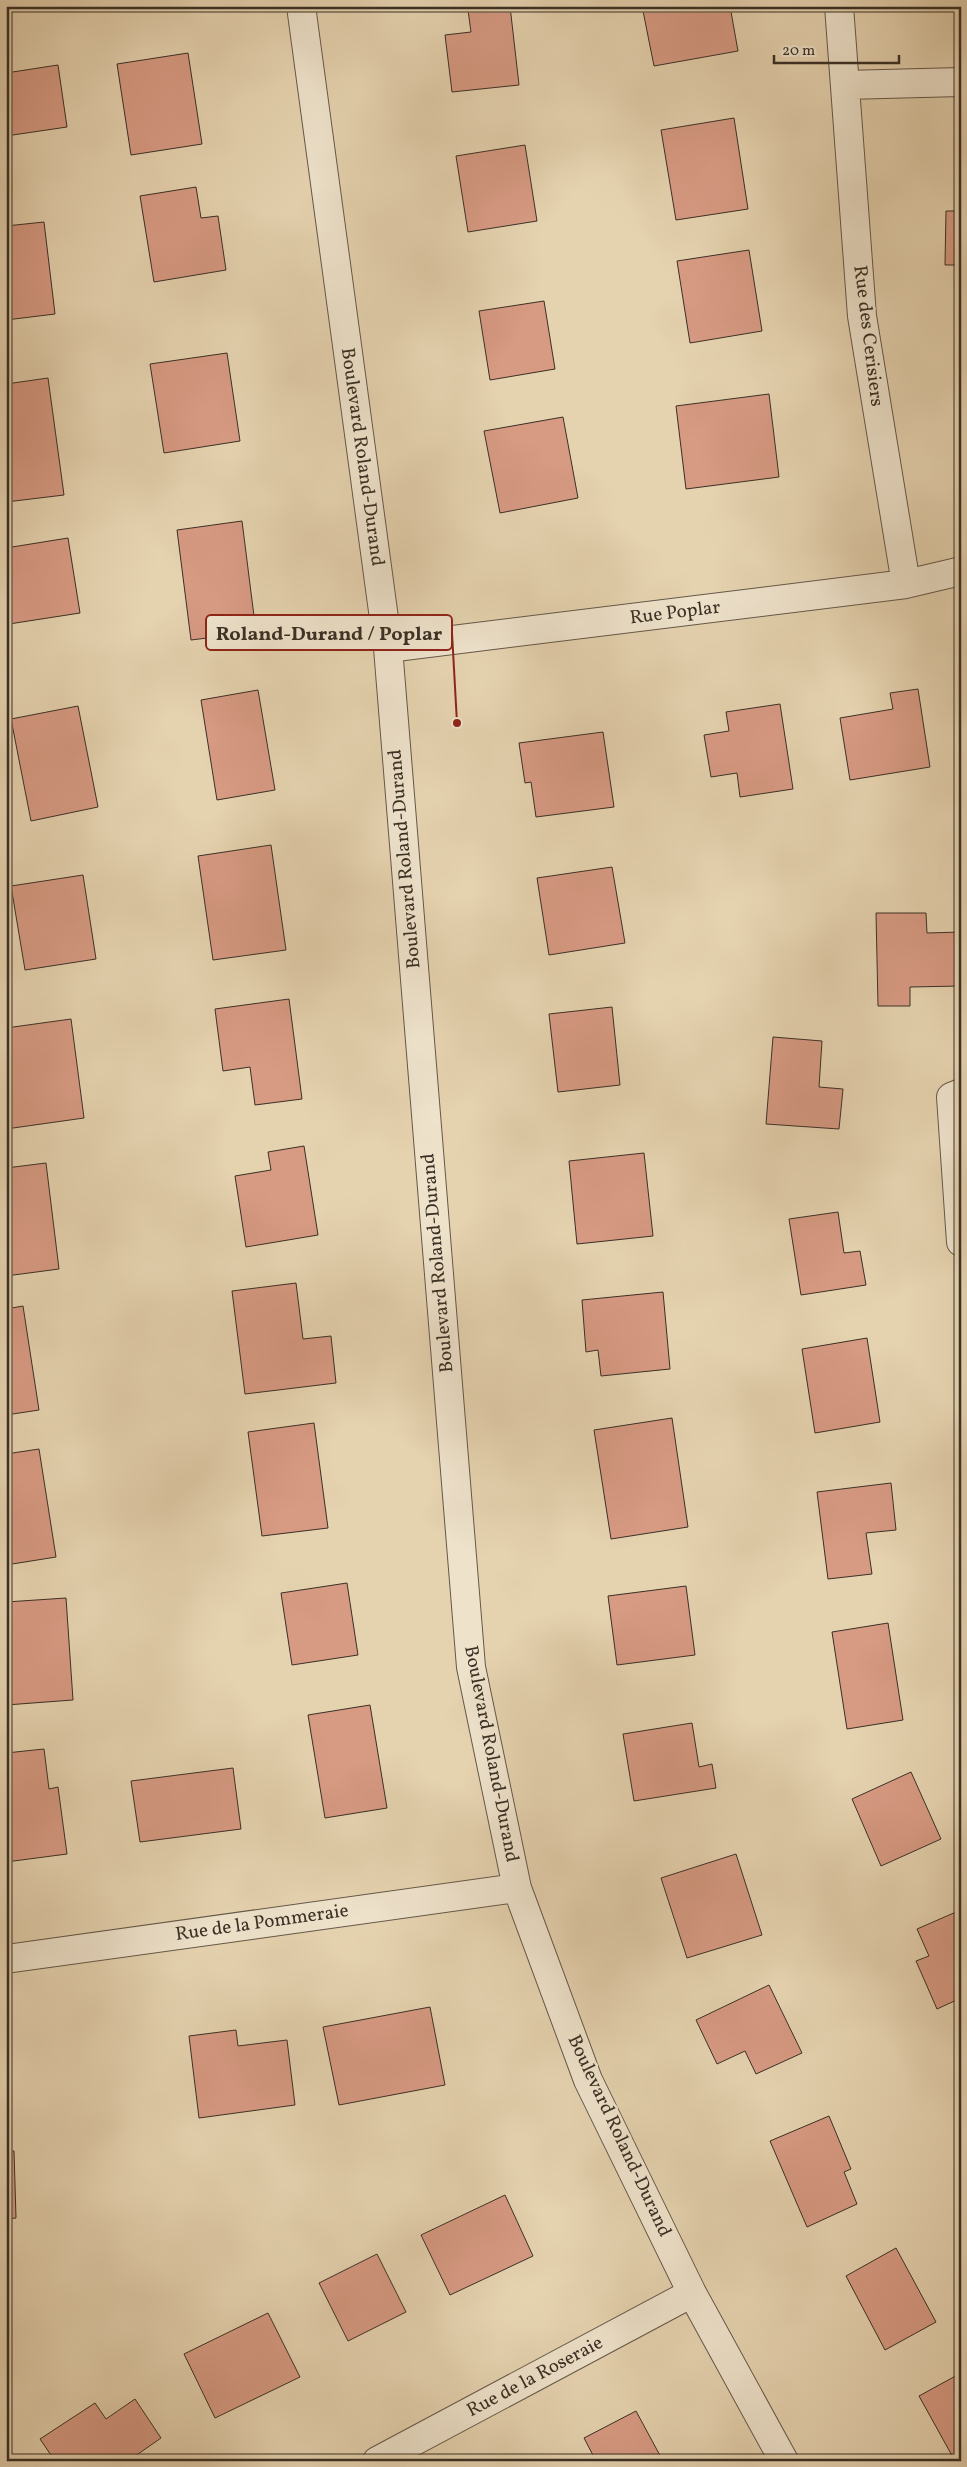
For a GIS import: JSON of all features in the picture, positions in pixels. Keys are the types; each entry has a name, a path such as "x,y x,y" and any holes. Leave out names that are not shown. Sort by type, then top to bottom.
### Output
{"street":[{"name":"Boulevard Roland-Durand","path":"301,6 388,648 471,1667 517,1888 588,2080 692,2293 784,2461"},
{"name":"Rue des Cerisiers","path":"839,6 862,316 906,584"},
{"path":"845,85 961,82"},
{"name":"Rue Poplar","path":"388,648 906,584 961,571"},
{"path":"956,1095 961,1242"},
{"name":"Rue de la Pommeraie","path":"6,1959 517,1888"},
{"name":"Rue de la Roseraie","path":"377,2461 692,2293"}],"building":[{"path":"510,6 519,85 452,92 445,35 471,32 468,10"},
{"path":"642,6 730,6 738,51 654,66"},
{"path":"188,53 202,144 131,155 117,64"},
{"path":"58,65 67,127 6,136 6,73"},
{"path":"734,118 748,209 676,220 661,130"},
{"path":"525,145 537,221 468,232 456,156"},
{"path":"196,187 201,218 218,216 226,270 154,282 140,196"},
{"path":"946,211 961,211 961,265 945,265"},
{"path":"44,222 55,314 6,320 6,226"},
{"path":"749,250 762,331 690,343 677,261"},
{"path":"544,301 555,369 490,380 479,311"},
{"path":"961,349 961,385 957,350"},
{"path":"227,353 240,441 164,453 150,364"},
{"path":"48,378 64,495 6,502 6,384"},
{"path":"769,394 779,477 686,489 676,406"},
{"path":"563,417 578,498 500,513 484,431"},
{"path":"242,521 256,632 191,640 177,530"},
{"path":"68,538 80,613 9,624 6,608 6,548"},
{"path":"918,689 930,767 850,780 840,718 893,709 890,693"},
{"path":"258,690 275,790 217,800 201,700"},
{"path":"780,704 793,789 740,797 737,773 711,777 704,735 729,731 726,712"},
{"path":"78,706 98,807 31,821 11,719"},
{"path":"603,732 614,807 536,817 531,782 525,783 519,743"},
{"path":"271,845 286,950 213,960 198,856"},
{"path":"612,867 625,943 549,955 537,878"},
{"path":"83,875 96,959 25,970 11,886"},
{"path":"876,913 926,913 927,933 961,932 961,986 910,987 910,1006 878,1006"},
{"path":"289,999 302,1099 255,1105 250,1067 223,1071 215,1009"},
{"path":"612,1007 620,1085 558,1092 549,1014"},
{"path":"71,1019 84,1118 6,1129 6,1028"},
{"path":"773,1037 822,1041 819,1087 843,1089 839,1129 766,1124"},
{"path":"304,1146 318,1235 246,1247 235,1176 271,1170 268,1152"},
{"path":"644,1153 653,1236 577,1244 569,1161"},
{"path":"46,1163 59,1269 6,1276 6,1168"},
{"path":"838,1212 844,1253 860,1251 866,1285 801,1295 789,1219"},
{"path":"296,1283 303,1339 331,1336 336,1383 245,1394 232,1291"},
{"path":"663,1292 670,1369 601,1376 598,1350 586,1352 582,1300"},
{"path":"23,1306 39,1410 6,1415 6,1309"},
{"path":"867,1338 880,1422 815,1433 802,1349"},
{"path":"672,1418 688,1527 611,1539 594,1430"},
{"path":"314,1423 328,1528 262,1536 248,1432"},
{"path":"39,1449 56,1557 6,1565 6,1454"},
{"path":"891,1483 896,1530 866,1533 872,1574 828,1579 817,1492"},
{"path":"347,1583 358,1655 292,1665 281,1593"},
{"path":"686,1586 695,1655 617,1665 608,1596"},
{"path":"66,1598 73,1700 6,1705 6,1602"},
{"path":"888,1623 903,1720 847,1729 832,1632"},
{"path":"370,1705 387,1808 325,1818 308,1715"},
{"path":"692,1723 699,1767 712,1764 716,1788 634,1801 623,1734"},
{"path":"44,1749 49,1789 58,1787 67,1854 6,1862 6,1753"},
{"path":"233,1768 241,1829 140,1842 131,1781"},
{"path":"911,1772 941,1839 881,1866 852,1799"},
{"path":"736,1854 762,1935 687,1958 661,1878"},
{"path":"956,1912 961,1921 961,1998 937,2009 916,1961 929,1956 917,1929"},
{"path":"769,1985 802,2053 756,2074 745,2051 717,2064 696,2020"},
{"path":"430,2007 445,2085 339,2105 323,2027"},
{"path":"236,2030 238,2046 287,2040 295,2105 199,2118 189,2036"},
{"path":"829,2116 851,2169 844,2172 857,2204 807,2227 770,2141"},
{"path":"6,2151 14,2151 16,2218 6,2219"},
{"path":"505,2195 533,2256 450,2295 421,2235"},
{"path":"896,2248 936,2322 885,2350 846,2276"},
{"path":"377,2254 406,2312 348,2341 319,2283"},
{"path":"268,2313 300,2377 215,2418 184,2354"},
{"path":"961,2373 961,2460 955,2461 919,2396"},
{"path":"135,2399 161,2438 128,2461 55,2461 40,2439 95,2403 106,2419"},
{"path":"636,2411 663,2461 596,2461 584,2438"}],"place":[{"name":"Roland-Durand / Poplar","path":"457,723"}]}
